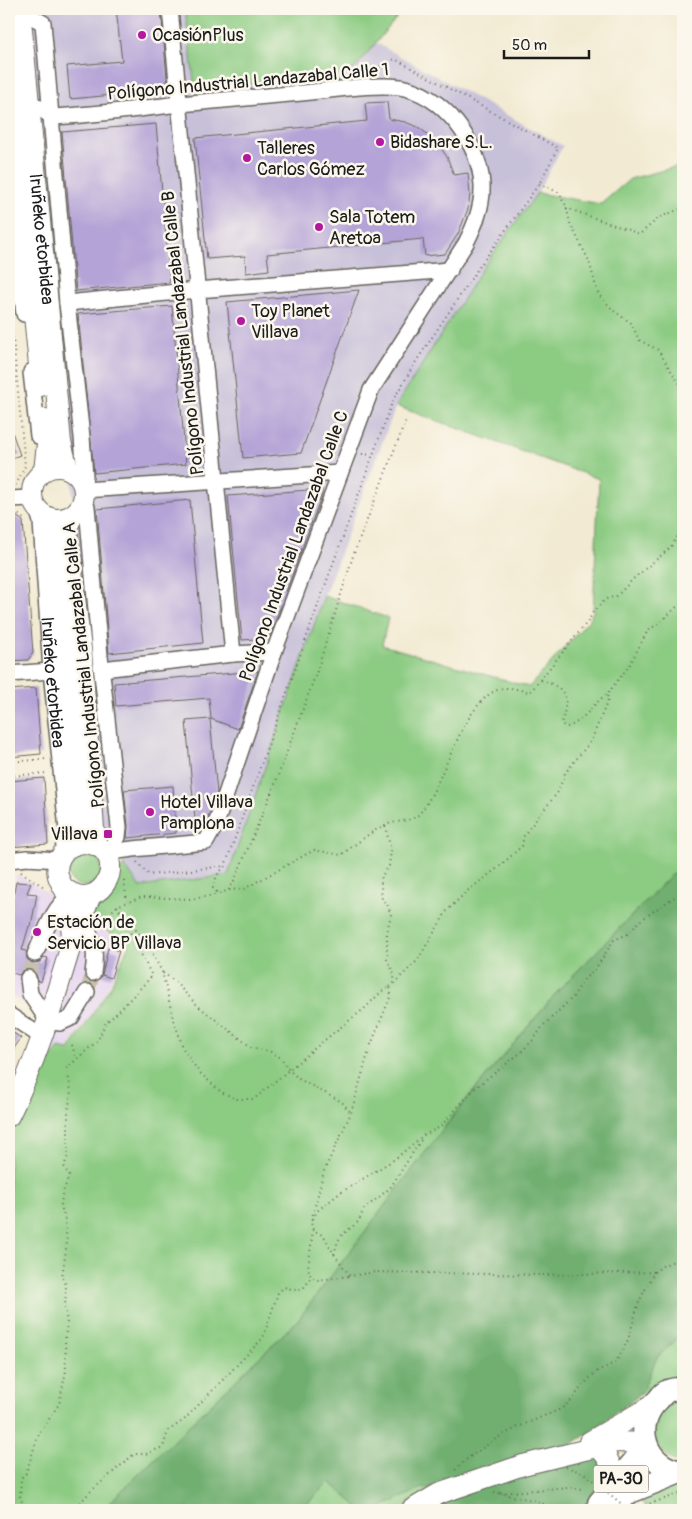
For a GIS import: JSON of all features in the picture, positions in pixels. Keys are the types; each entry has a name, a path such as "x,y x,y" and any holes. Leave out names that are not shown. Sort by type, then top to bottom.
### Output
{"highway":[{"path":"651,1406 667,1391 683,1388"},
{"name":"PA-30","path":"651,1406 644,1428 646,1445 660,1464 670,1469 682,1479"},
{"name":"PA-30","path":"607,1501 646,1445"},
{"name":"PA-30","path":"593,1510 607,1501 630,1492 682,1479"}],"main road":[{"name":"Iruñeko etorbidea","path":"20,10 60,442 68,469"},
{"name":"Iruñeko etorbidea","path":"9,62 47,444 41,473"},
{"path":"52,468 68,469 74,473 81,497 58,520 29,506 33,484 41,473 52,468"},
{"name":"Iruñeko etorbidea","path":"81,497 68,528 82,658 94,829 103,853"},
{"name":"Iruñeko etorbidea","path":"29,506 54,534 76,777 78,830 64,853"},
{"path":"60,889 76,895 91,895 102,888 109,878 110,868 103,853 81,843 64,853 57,868 60,889 72,942"},
{"path":"9,1116 26,1082 64,972 72,942 91,895"},
{"path":"571,1459 651,1406"},
{"path":"411,1510 446,1492 523,1465 571,1459 598,1447 617,1442 646,1445"},
{"path":"598,1447 607,1456 612,1468 607,1501"}],"street":[{"name":"Polígono Industrial Landazabal Calle B","path":"170,9 233,654"},
{"name":"Polígono Industrial Landazabal Calle A","path":"20,10 43,16 68,303 82,437 85,476 81,497 87,507 119,828 118,837 103,853"},
{"name":"Polígono Industrial Landazabal Calle 1","path":"52,117 353,89 399,87 427,98 453,119 470,144 482,185"},
{"path":"28,100 52,117"},
{"name":"Iruñeko etorbidea","path":"9,181 40,446 41,473"},
{"name":"Polígono Industrial Landazabal Calle C","path":"103,853 206,842 216,824 274,652 371,390 466,243 476,223 482,185"},
{"path":"68,303 197,290 450,270"},
{"path":"81,497 216,481 340,473"},
{"name":"Iruñeko etorbidea","path":"29,506 41,522 52,671 67,830 64,853"},
{"path":"102,669 233,654 274,652"},
{"path":"9,674 52,671"},
{"path":"12,866 27,858 64,853"},
{"path":"27,858 46,866 60,889 62,902 35,954"},
{"path":"81,917 94,942 96,958 93,973"},
{"path":"28,978 30,994 45,1029"},
{"path":"9,1015 45,1029 71,1018 87,992"}],"path":[{"path":"218,894 213,888 217,875 225,866 393,400 417,360 479,267 539,184 558,148 395,59 365,73"},
{"path":"539,184 560,193 570,223 589,261 598,294 614,311 631,323 639,340 658,350 678,382 683,386"},
{"path":"566,208 640,234 660,217 683,208"},
{"path":"9,514 18,514 29,506 10,310"},
{"path":"229,890 235,880 275,784 317,671 353,556 406,420"},
{"path":"103,928 111,912 117,906 127,902 142,897 193,899 229,890 244,890 314,850 340,855 385,826 416,816 428,802 464,725 482,701 496,690 508,688 530,692 589,620 593,612 606,599 617,596 670,548 683,528"},
{"path":"541,680 553,684 563,692 567,702 561,724 567,726 576,723 607,694 629,666 647,632 683,601"},
{"path":"117,906 148,945 162,972 184,1051 200,1072 221,1092 237,1099 254,1099 364,1009 382,991 395,983 417,961 447,912 466,892 500,867 522,846 524,836 558,792 565,773 591,741 608,700 607,694"},
{"path":"9,762 48,759"},
{"path":"9,776 50,772"},
{"path":"385,826 392,850 389,866 381,878 380,886 382,900 387,904 391,914 387,932 388,959 395,983"},
{"path":"133,858 149,875 225,866"},
{"path":"12,866 60,889"},
{"path":"124,874 127,902"},
{"path":"311,1222 317,1211 334,1197 366,1175 395,1159 424,1136 440,1127 475,1088 519,1054 534,1039 543,1026 573,997 584,979 594,971 614,940 630,933 638,922 683,891"},
{"path":"27,1510 22,1505 20,1496 22,1478 26,1473 38,1436 59,1404 66,1370 66,1285 62,1277 67,1242 65,1220 61,1206 62,1195 68,1176 64,1166 68,1156 68,1112 71,1092 67,1068 98,1040 106,1022 152,976 117,906"},
{"path":"162,972 173,980 198,1006 251,1047 271,1052 281,1058 289,1070 299,1079 342,1102 351,1113"},
{"path":"390,987 391,995 370,1047 351,1113 324,1171 311,1222 313,1230 308,1268 311,1277 317,1280 375,1272 547,1275 654,1272"},
{"path":"72,1045 76,1059"},
{"path":"334,1254 342,1235 358,1222 364,1209 390,1188 424,1136"},
{"path":"313,1230 324,1236 350,1276"},
{"path":"446,1492 442,1485 450,1475 474,1454 520,1426 561,1409 572,1400 582,1386 596,1372 616,1362 628,1340 639,1302 654,1272 664,1264 678,1259 683,1253"},
{"path":"73,1510 90,1492 115,1472 117,1467 134,1454 146,1454 163,1447 168,1432 184,1420 263,1338 278,1293 284,1287 300,1290 305,1288 311,1277"},
{"path":"571,1459 584,1473 629,1510"},
{"path":"641,1505 646,1506 682,1479"},
{"path":"558,1510 536,1501 499,1493 568,1487 583,1489"},
{"path":"14,1510 22,1505"},
{"path":"664,1509 683,1510"}],"shaded area":[{"path":"27,9 185,9 196,89 350,74 376,43 563,146 537,193 482,269 396,406 324,596 228,875 140,887 98,830 88,663"},
{"name":"Estación de Servicio BP Villava","path":"17,874 60,901 66,924 48,1004 24,1004 9,994 9,912"},
{"path":"85,919 109,933 123,948 117,970 103,997 68,1049 59,1047 47,1059 45,1058"}],"green space":[{"path":"185,9 404,9 350,74 195,89"},
{"path":"683,165 683,863 557,992 453,1116 297,1321 102,1510 9,1510 9,1130 47,1062 59,1048 69,1050 111,986 129,944 86,917 124,865 140,887 228,875 324,596 388,618 382,645 529,687 589,620 593,612 599,479 396,406 482,269 537,193 601,204 630,179"},
{"path":"84,852 96,857 101,869 96,881 84,886 72,881 67,869 72,857"},
{"path":"683,863 683,1334 657,1357 641,1394 572,1444 430,1489 424,1487 375,1510 361,1510 329,1481 301,1510 102,1510 297,1321 453,1116 557,992"},
{"path":"683,1334 683,1377 641,1394 657,1357"},
{"path":"683,1398 683,1463 672,1460 663,1452 654,1436 654,1427 660,1412 666,1406"},
{"path":"593,1453 602,1460 603,1473 592,1496 581,1510 423,1510 490,1484"},
{"path":"329,1481 361,1510 301,1510"},
{"path":"661,1486 683,1487 683,1510 652,1510 633,1496"},
{"path":"424,1487 430,1489 398,1510 375,1510"}],"building":[{"name":"OcasiónPlus","path":"116,9 161,9 168,90 70,99 67,66 122,61"},
{"path":"387,102 389,119 418,127 439,145 447,157 454,175 468,173 470,194 468,209 458,234 445,254 425,256 423,239 267,254 269,270 246,273 245,256 207,259 195,138 367,121 365,103"},
{"path":"156,124 170,282 76,291 62,132"},
{"path":"359,290 301,453 243,458 227,302"},
{"path":"172,306 186,464 94,473 78,314"},
{"path":"9,426 20,455 9,459"},
{"path":"322,489 322,494 269,638 242,640 228,496"},
{"path":"190,500 203,643 109,653 97,509"},
{"path":"15,515 23,521 33,653 28,660 9,661 9,516"},
{"path":"258,671 238,729 211,719 209,698 116,706 114,683"},
{"path":"36,688 41,754 9,757 9,690"},
{"path":"210,719 217,793 202,830 196,830 186,721"},
{"path":"44,778 48,844 9,847 9,781"},
{"path":"173,786 176,833 127,838 128,826 124,790"},
{"path":"16,882 31,883 27,893 37,894 31,926 29,926 22,950 26,951 27,959 32,963 40,962 44,957 48,958 41,982 38,981 36,973 31,969 23,970 19,975 9,972 9,918"},
{"path":"108,948 119,951 111,978 102,975"},
{"path":"9,1030 21,1038 9,1056"}],"tunnel":[{"path":"28,978 35,954"},
{"path":"87,992 93,973"}],"place":[{"name":"OcasiónPlus","path":"142,35"},
{"name":"Bidashare S.L.","path":"380,142"},
{"name":"Talleres Carlos Gómez","path":"247,158"},
{"name":"Sala Totem Aretoa","path":"319,227"},
{"name":"Toy Planet Villava","path":"241,321"},
{"name":"Hotel Villava Pamplona","path":"150,812"},
{"name":"Villava","path":"108,834"},
{"name":"Estación de Servicio BP Villava","path":"37,932"}]}
